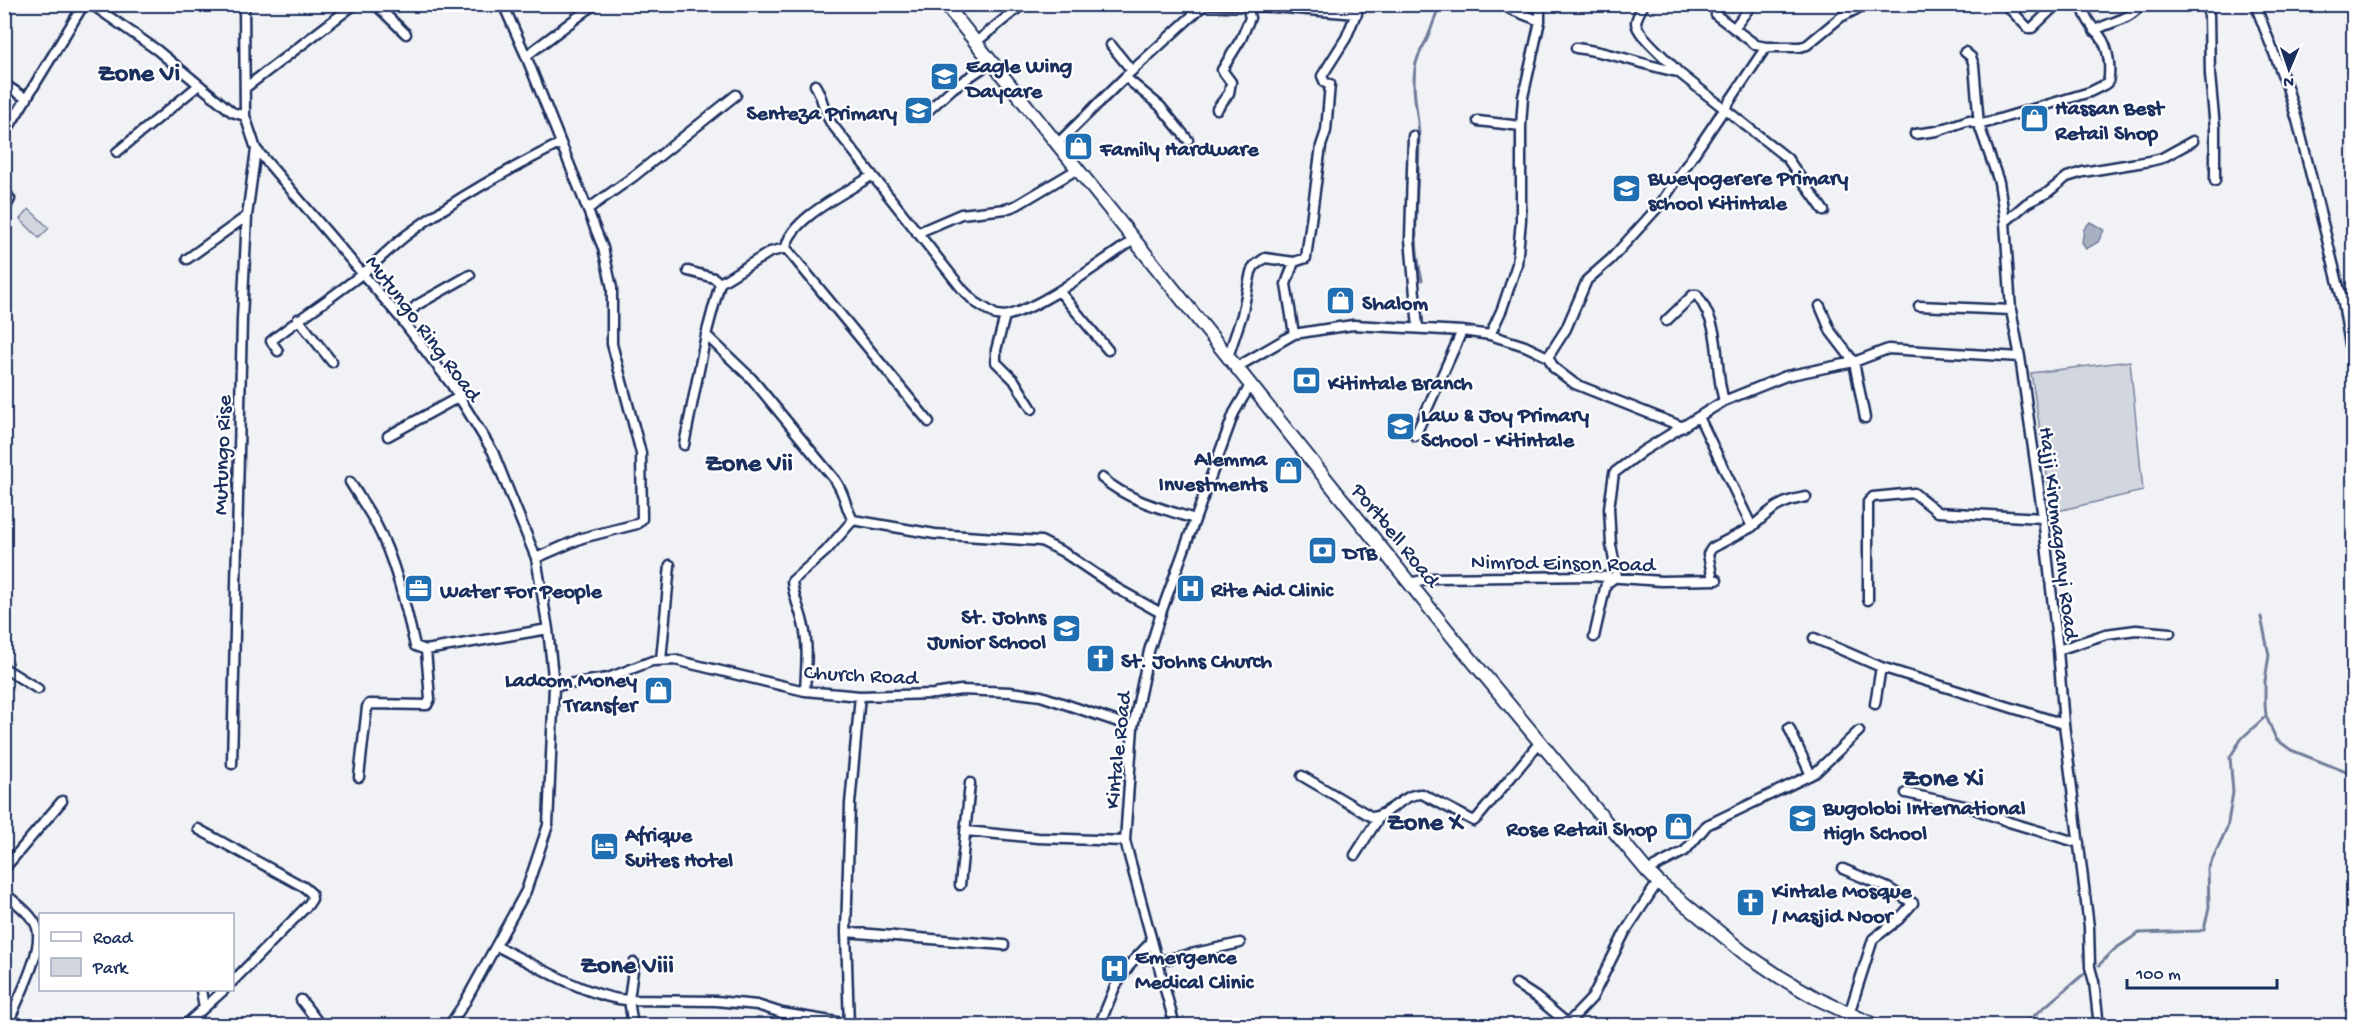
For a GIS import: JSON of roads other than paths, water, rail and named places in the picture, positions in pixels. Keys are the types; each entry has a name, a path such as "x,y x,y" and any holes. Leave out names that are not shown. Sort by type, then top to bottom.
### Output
{"main road":[{"name":"Portbell Road","path":"945,4 1409,583 1647,871 1743,952 1816,998 1875,1026"}],"street":[{"path":"4,135 84,4"},
{"path":"91,4 157,50 232,112 245,116"},
{"path":"244,4 245,116 256,149"},
{"path":"245,88 356,4"},
{"path":"375,4 406,34"},
{"path":"503,4 603,248 612,288 612,344 641,453 642,519 637,524 582,538 536,558"},
{"path":"526,56 595,4"},
{"path":"975,44 1023,4"},
{"path":"1232,362 1254,266 1264,258 1294,262 1306,258 1321,146 1326,131 1330,84 1326,83 1322,76 1346,38 1360,4"},
{"path":"1644,4 1636,22 1639,33 1669,59 1678,72 1723,110 1787,158 1824,211"},
{"path":"1735,27 1752,4"},
{"path":"1716,15 1756,45 1800,47 1807,45 1841,17 1867,4"},
{"path":"2005,4 2028,28 2032,28 2057,4"},
{"path":"1915,134 1937,131 1969,120 1979,125 2090,92 2108,83 2109,63 2102,38 2094,31 2079,4"},
{"path":"2094,31 2103,25 2126,18 2136,12 2140,4"},
{"path":"2205,4 2209,15 2210,75 2215,128 2215,181"},
{"path":"2254,4 2287,87 2297,120 2343,303 2354,369"},
{"path":"1056,145 1204,5 1246,5 1357,14"},
{"path":"1217,109 1229,93 1231,82 1222,70 1250,18 1246,5"},
{"path":"1490,335 1502,309 1517,264 1521,220 1523,97 1540,21 1537,6"},
{"path":"1510,9 1540,21"},
{"path":"1112,45 1129,74 1188,140"},
{"path":"1548,357 1566,329 1587,280 1611,259 1659,206 1766,47"},
{"path":"1576,48 1601,51 1678,72"},
{"name":"Hajji Kirumaganyi Road","path":"1965,52 1971,57 1974,65 1979,125 1999,182 2005,222 2011,310 2043,518 2064,724 2089,927 2090,967 2099,1026"},
{"path":"920,118 952,88 990,63"},
{"path":"4,84 27,99"},
{"path":"117,152 199,85"},
{"path":"815,85 825,114 872,176 975,302 996,315 1014,314 1059,291 1134,240"},
{"path":"588,208 633,177 736,95"},
{"path":"1478,121 1521,126"},
{"path":"1413,136 1410,238 1418,328"},
{"path":"2005,222 2027,203 2047,193 2067,177 2162,158 2193,141"},
{"path":"278,351 271,341 298,319 363,274 405,236 490,179 561,143"},
{"name":"Mutungo Rise","path":"232,764 238,435 248,216 256,149"},
{"name":"Mutungo Ring Road","path":"256,149 402,320 459,397 493,452 536,558 548,628 554,686 548,825 532,878 465,1002 449,1026"},
{"path":"917,233 961,214 1006,209 1017,205 1076,170"},
{"path":"786,248 793,231 803,221 872,176"},
{"path":"4,189 10,200 4,211"},
{"path":"187,259 248,216"},
{"path":"684,445 706,335 720,283 770,252 786,248"},
{"path":"786,248 929,423"},
{"path":"1294,262 1286,284 1294,334"},
{"path":"688,271 714,278 720,283"},
{"path":"402,320 417,305 470,275"},
{"path":"1059,291 1108,350"},
{"path":"1666,321 1693,295 1697,295 1714,326 1720,385 1724,401"},
{"path":"1820,306 1832,332 1854,362 1865,418"},
{"path":"1919,306 2011,310"},
{"path":"1005,316 996,350 996,362 1014,380 1032,409"},
{"path":"298,319 332,362"},
{"path":"1232,362 1294,334 1353,325 1462,331 1490,335 1525,346 1548,357 1554,369 1575,384 1683,427"},
{"path":"1415,436 1462,331"},
{"path":"706,335 752,379 835,480 842,490 848,512 853,520 935,534 1041,541 1063,552 1119,589 1161,613"},
{"path":"1594,637 1606,584 1617,576 1611,545 1609,508 1612,479 1614,473 1628,462 1724,401 1786,376 1854,362 1888,349 2020,357"},
{"name":"Kintale Road","path":"1175,1026 1125,841 1133,727 1149,651 1161,613 1234,413 1251,384"},
{"path":"387,436 459,397"},
{"path":"1699,417 1752,527 1773,507 1789,500 1806,497"},
{"path":"1102,478 1113,488 1134,499 1195,519"},
{"path":"350,482 375,522 388,552 400,586 415,646 426,650 548,628"},
{"path":"1868,600 1868,502 1873,497 1914,493 1938,513 2043,518"},
{"path":"805,692 804,625 792,581 826,551 853,520"},
{"name":"Nimrod Einson Road","path":"1409,583 1432,578 1617,576 1661,581 1715,580 1708,554 1712,548 1752,527"},
{"path":"661,660 670,565"},
{"path":"2058,650 2106,634 2136,630 2170,633"},
{"path":"1814,638 1881,667 2064,724"},
{"path":"359,777 363,732 369,704 427,705 430,699 426,650"},
{"name":"Church Road","path":"554,686 608,678 652,661 675,660 805,692 860,696 934,694 961,690 1041,696 1133,727"},
{"path":"1875,704 1881,667"},
{"path":"4,668 38,689"},
{"path":"496,946 565,980 615,1000 716,1001 757,1005 782,1014 849,1025 846,932 850,804 860,696"},
{"path":"1789,728 1811,775"},
{"path":"1647,871 1684,851 1707,825 1811,775 1832,759 1859,731"},
{"path":"1355,855 1380,816 1414,793 1422,794 1474,821 1540,742"},
{"path":"1302,776 1372,817 1380,816"},
{"path":"960,885 970,783"},
{"path":"1906,793 1969,807 2009,822 2079,843"},
{"path":"4,869 62,801"},
{"path":"198,829 311,893 312,899 308,905 234,980"},
{"path":"966,831 1038,838 1125,841"},
{"path":"1843,869 1888,888 1913,903 1896,922 1873,939 1849,1014"},
{"path":"1516,984 1536,997 1567,1023 1570,1021 1592,998 1625,932 1658,882"},
{"path":"4,893 22,907 36,924 39,944 7,1026"},
{"path":"846,932 1004,945"},
{"path":"1099,1026 1115,987 1131,963 1152,941"},
{"path":"1159,961 1240,943"},
{"path":"633,1026 629,1000 634,963"},
{"path":"201,991 204,1008"},
{"path":"187,1025 223,991"},
{"path":"301,1000 321,1026"}],"water":[{"path":"2090,222 2104,230 2098,242 2086,249 2082,243 2084,229"}],"waterway":[{"path":"1422,280 1416,246 1419,133 1414,78 1417,61 1440,4"},
{"path":"2261,617 2269,655 2265,681 2266,716 2276,739 2291,750 2354,775"},
{"path":"2099,965 2115,949 2139,933 2204,929 2209,907 2208,869 2227,828 2233,792 2230,757 2242,738 2266,716"},
{"path":"2022,1026 2085,973"}],"place":[{"name":"Eagle Wing Daycare","path":"945,77"},
{"name":"Senteza Primary","path":"918,111"},
{"name":"Hassan Best Retail Shop","path":"2034,119"},
{"name":"Family Hardware","path":"1079,147"},
{"name":"Bweyogerere Primary school Kitintale","path":"1627,189"},
{"name":"Shalom","path":"1341,301"},
{"name":"Kitintale Branch","path":"1307,381"},
{"name":"Law & Joy Primary School - Kitintale","path":"1400,426"},
{"name":"Alemma Investments","path":"1288,470"},
{"name":"DTB","path":"1322,551"},
{"name":"Rite Aid Clinic","path":"1190,588"},
{"name":"Water For People","path":"419,589"},
{"name":"St. Johns Junior School","path":"1067,628"},
{"name":"St. Johns Church","path":"1100,659"},
{"name":"Ladcom Money Transfer","path":"658,691"},
{"name":"Bugolobi International High School","path":"1802,819"},
{"name":"Rose Retail Shop","path":"1678,827"},
{"name":"Afrique Suites Hotel","path":"604,846"},
{"name":"Kintale Mosque / Masjid Noor","path":"1751,902"},
{"name":"Emergence Medical Clinic","path":"1114,968"}],"district":[{"name":"Zone Vi","path":"139,71"},
{"name":"Zone Vii","path":"749,461"},
{"name":"Zone Xi","path":"1943,776"},
{"name":"Zone X","path":"1425,820"},
{"name":"Zone Viii","path":"627,963"}]}
